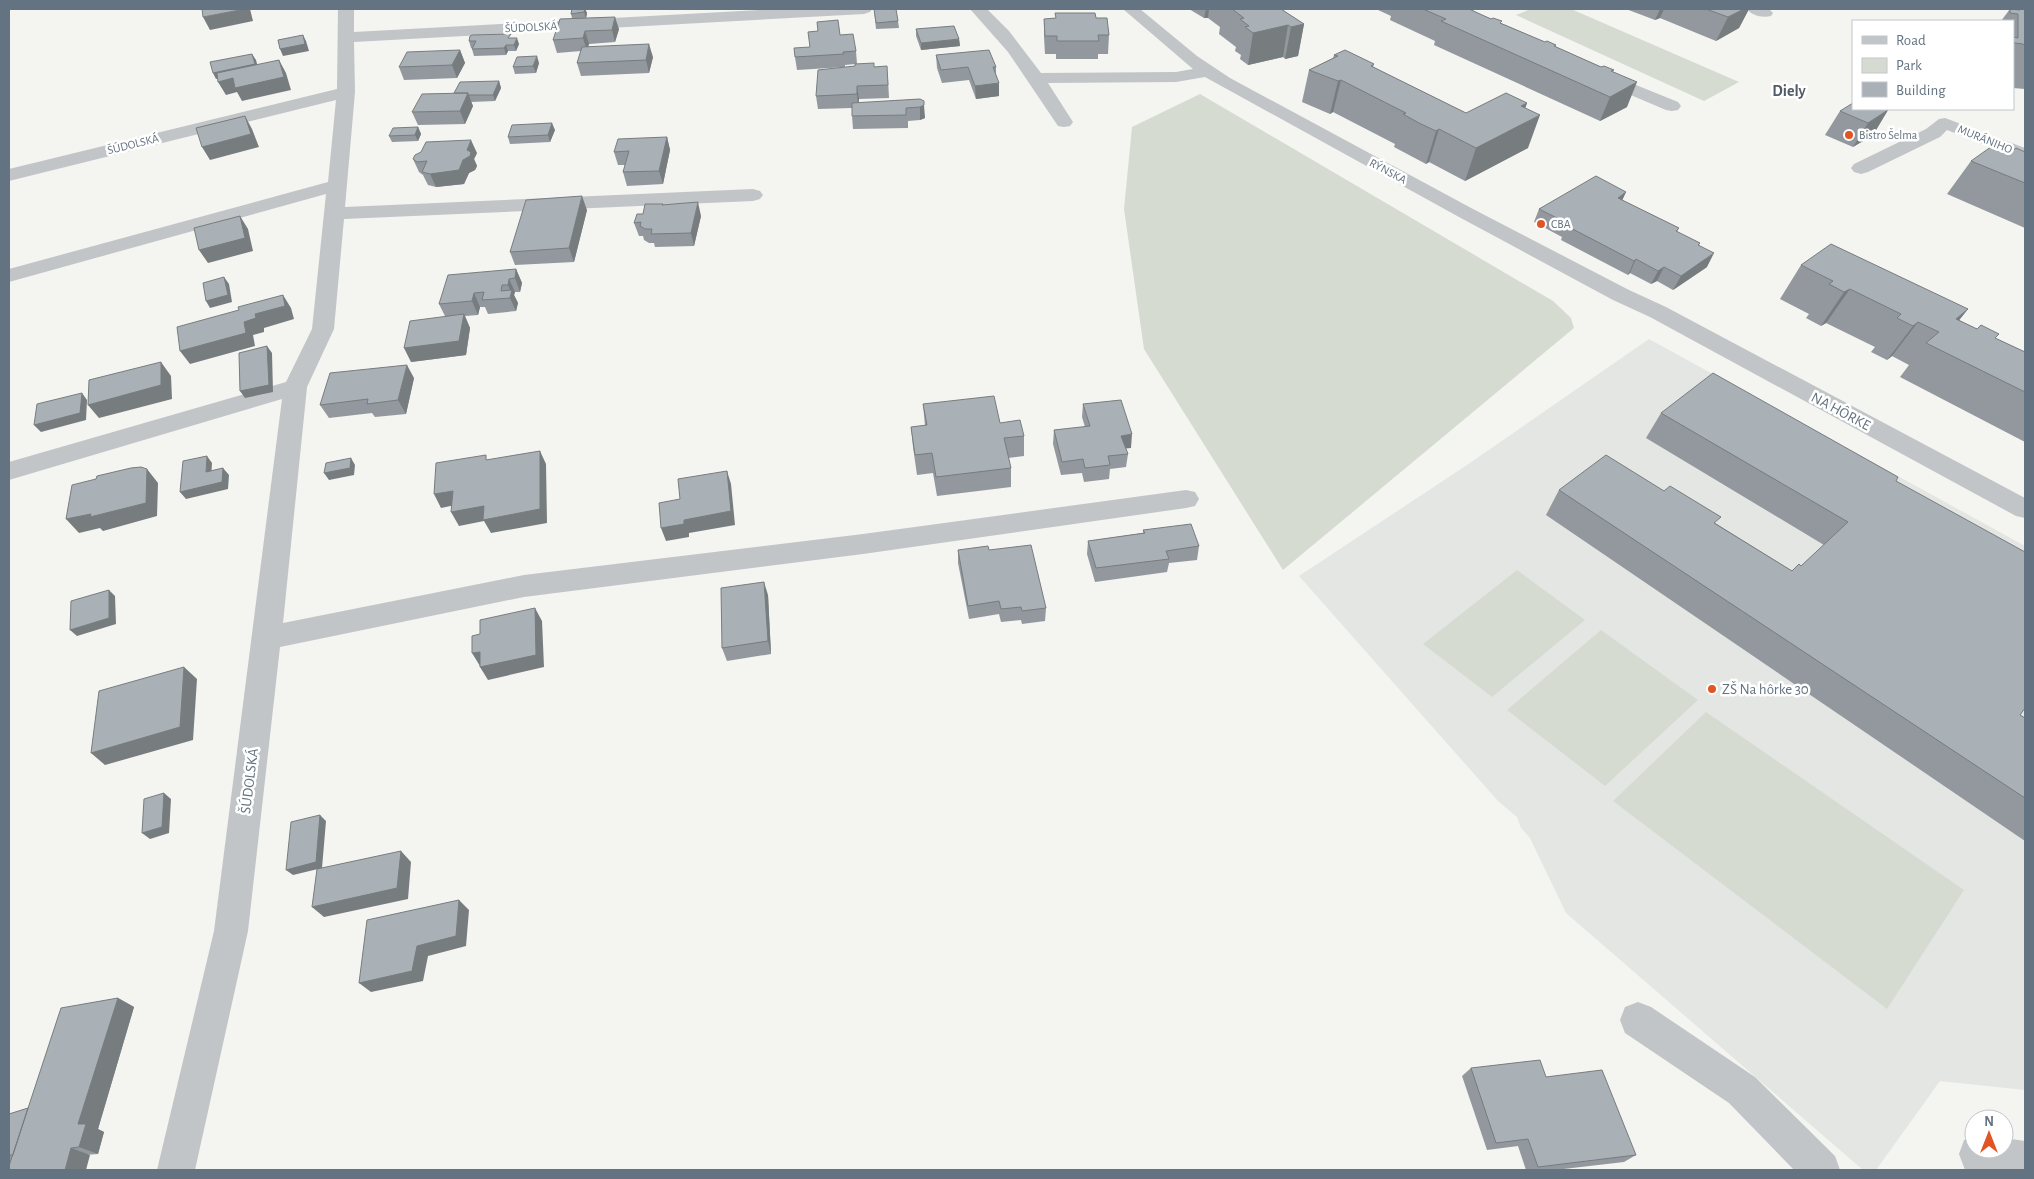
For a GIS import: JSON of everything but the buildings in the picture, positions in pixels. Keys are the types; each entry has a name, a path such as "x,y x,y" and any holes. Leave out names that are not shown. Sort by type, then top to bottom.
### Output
{"street":[{"name":"ŠÚDOLSKÁ","path":"176,1170 231,932 267,638 294,387 323,329 346,92 346,9"},
{"name":"ŠÚDOLSKÁ","path":"347,37 864,9"},
{"path":"978,9 996,26 1036,78 1064,122"},
{"name":"RÝNSKA","path":"1131,9 1191,60 1208,71 1466,213 1621,295 1658,312"},
{"path":"1580,67 1672,106"},
{"path":"1036,78 1176,77 1208,71"},
{"name":"ŠÚDOLSKÁ","path":"9,175 346,92"},
{"name":"MURÁNIHO","path":"1861,168 1933,133 1941,116 2025,155"},
{"path":"9,276 337,185"},
{"path":"334,213 753,194"},
{"name":"NA HÔRKE","path":"1658,312 2025,510"},
{"path":"9,470 294,387"},
{"path":"267,638 524,586 863,544 1186,499"},
{"path":"1638,1020 1742,1090 1821,1170"},
{"path":"1981,1162 2025,1160"}],"shaded area":[{"name":"ZŠ Na hôrke 30","path":"1649,339 2025,546 2025,1090 1940,1081 1876,1170 1863,1170 1566,913 1530,838 1521,828 1517,817 1498,801 1299,576 1467,465"}],"green space":[{"path":"1531,9 1571,9 1739,82 1704,101 1516,15"},
{"path":"1200,94 1553,301 1571,318 1574,328 1283,570 1144,349 1124,209 1132,127"},
{"path":"1517,570 1585,620 1492,697 1423,644"},
{"path":"1601,630 1698,700 1605,786 1507,710"},
{"path":"1706,712 1964,890 1887,1009 1613,801"}],"place":[{"name":"Bistro Šelma","path":"1849,135"},
{"name":"CBA","path":"1541,224"},
{"name":"ZŠ Na hôrke 30","path":"1712,689"}],"district":[{"name":"Diely","path":"1789,90"}]}
